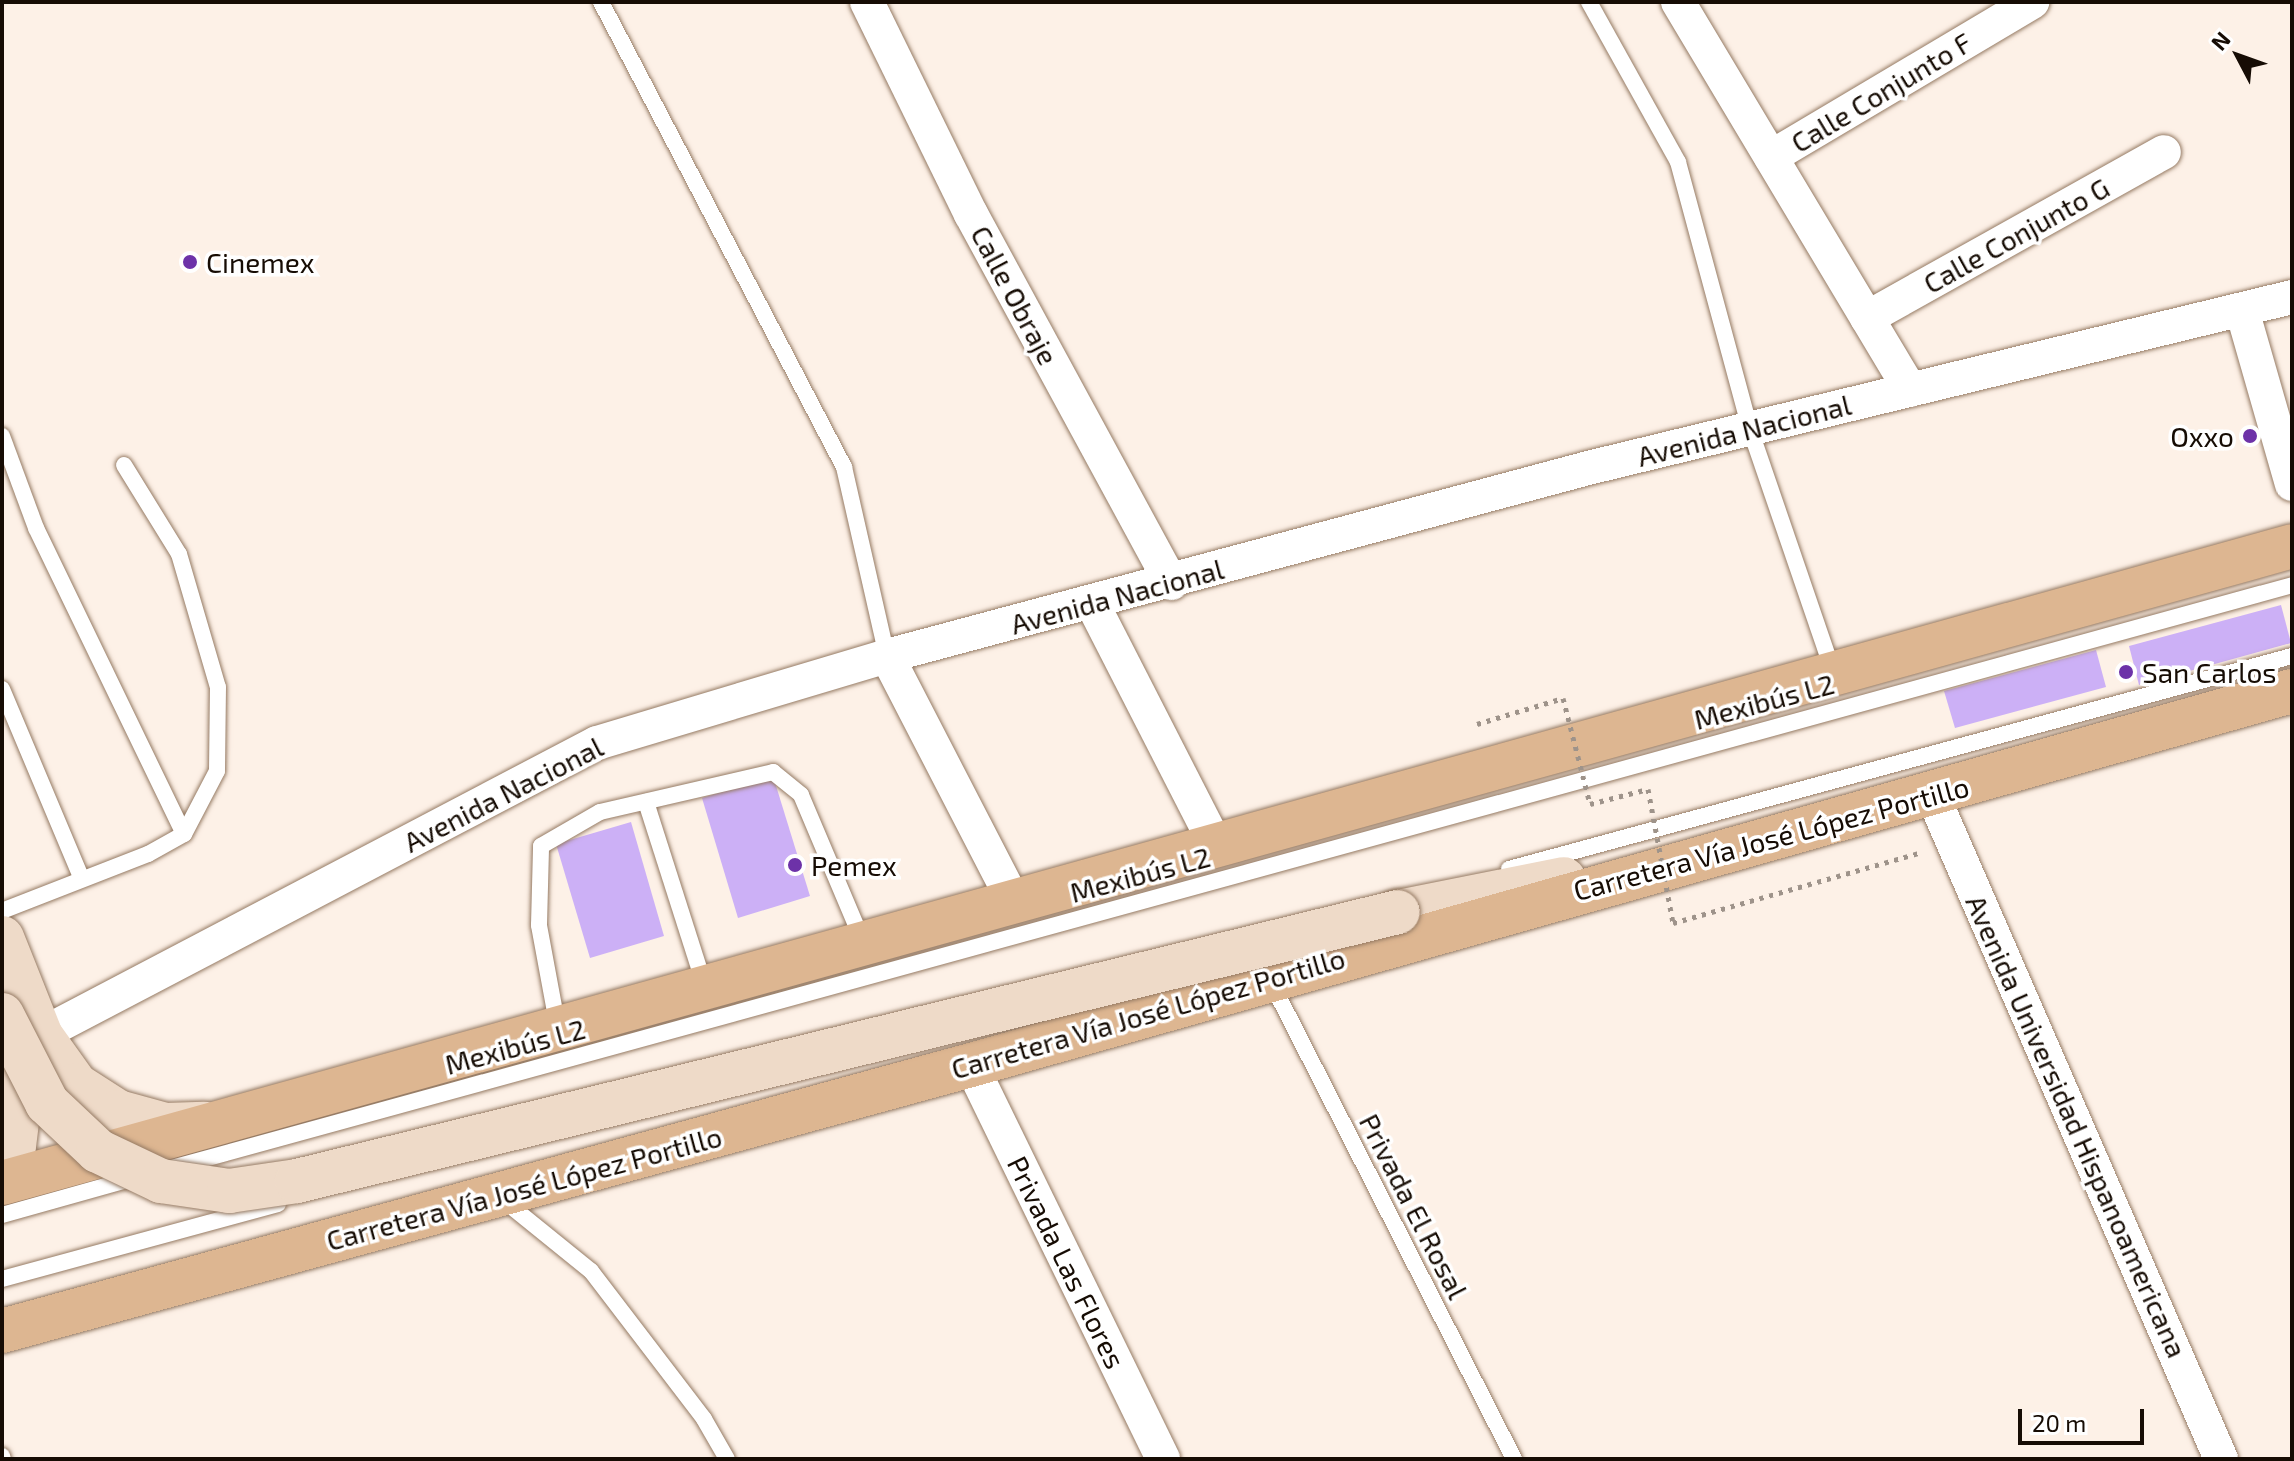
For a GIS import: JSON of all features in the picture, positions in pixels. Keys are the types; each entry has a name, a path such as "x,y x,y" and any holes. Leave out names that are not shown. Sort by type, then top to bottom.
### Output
{"main road":[{"path":"2,1183 2292,546"},
{"name":"Carretera Vía José López Portillo","path":"2,1331 971,1065 1269,977 2292,691"},
{"path":"2,1015 47,1103 98,1151 161,1181 229,1191 313,1177 1398,912 1773,838"},
{"path":"2,938 22,1031 20,1098 14,1146 2,1174"},
{"path":"22,1031 76,1085 118,1112 166,1125 215,1124"}],"street":[{"name":"Calle Obraje","path":"867,2 971,214 1171,583"},
{"path":"1678,2 1910,390"},
{"name":"Calle Conjunto F","path":"1771,157 2032,2"},
{"name":"Calle Conjunto G","path":"1867,318 2164,152"},
{"name":"Avenida Nacional","path":"2,1054 22,1031 597,743 887,656 1171,583 1588,468 2292,297"},
{"path":"2242,310 2292,484"},
{"path":"1092,603 1216,845"},
{"path":"887,656 1014,902"},
{"name":"Avenida Universidad Hispanoamericana","path":"1932,794 2221,1459"},
{"name":"Privada Las Flores","path":"971,1065 1163,1459"}],"lane":[{"path":"601,2 844,467 887,656"},
{"path":"1589,2 1678,162 1750,429 1834,674"},
{"path":"2,436 36,528 184,834"},
{"path":"2,911 81,877 148,854 184,834 217,771 218,687 179,554 124,465"},
{"name":"Mexibús L2","path":"2,1215 2292,585"},
{"path":"2,1279 2292,656"},
{"path":"2,689 81,877"},
{"path":"558,1029 539,925 541,846 600,812 773,772 801,795 864,943"},
{"path":"646,802 705,987"},
{"name":"Privada El Rosal","path":"1269,977 1514,1459"},
{"path":"497,1195 591,1271 704,1419 727,1459"}],"path":[{"path":"1563,698 1590,804 1648,789 1673,923 1919,853"}],"building":[{"path":"2281,605 2291,643 2139,685 2129,646"},
{"path":"2096,650 2106,687 1955,728 1944,691"},
{"path":"773,776 810,896 738,918 702,798"},
{"path":"631,822 664,936 590,958 556,844"}],"place":[{"name":"Cinemex","path":"190,262"},
{"name":"Oxxo","path":"2250,436"},
{"name":"San Carlos","path":"2126,672"},
{"name":"Pemex","path":"795,865"}]}
